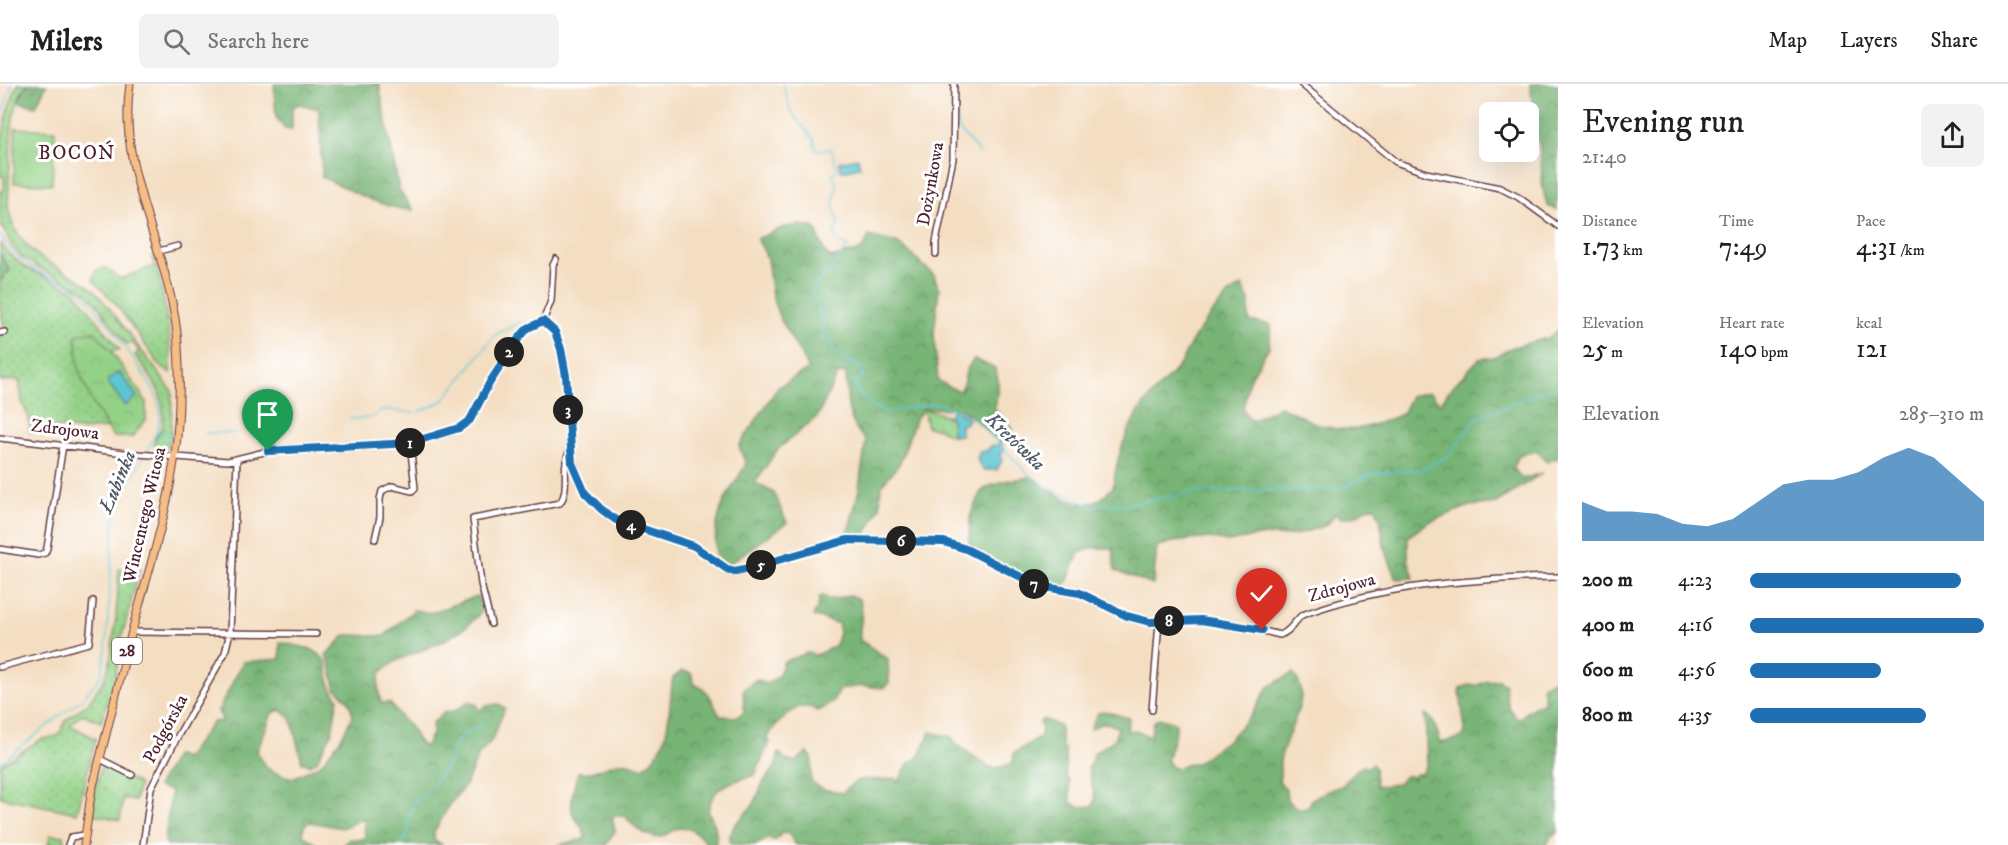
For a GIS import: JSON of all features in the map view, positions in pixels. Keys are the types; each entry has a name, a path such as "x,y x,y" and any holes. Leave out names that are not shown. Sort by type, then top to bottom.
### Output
{"main road":[{"name":"Wincentego Witosa","path":"84,845 91,794 170,488 178,429 178,344 170,290 129,147 127,108 130,84"}],"street":[{"name":"Dożynkowa","path":"936,254 936,242 953,159 954,84"},
{"path":"1301,84 1396,162 1426,173 1500,188 1518,197 1558,226"},
{"path":"159,251 178,246"},
{"path":"543,321 551,301 553,265 556,259"},
{"name":"Zdrojowa","path":"0,438 161,456 237,460 276,449 410,443 451,432 470,420 490,382 519,338 528,328 543,321 555,332 561,349 566,376 570,450 579,483 585,493 616,520 694,546 727,569 735,571 754,567 847,540 944,542 966,549 1039,586 1080,593 1127,616 1158,622 1201,620 1243,626 1280,635 1286,633 1302,615 1376,593 1483,578 1558,577"},
{"path":"375,539 382,491 392,486 412,491 415,488 410,443"},
{"path":"0,549 38,555 45,553 63,445"},
{"name":"Zdrojowa","path":"491,624 481,584 473,519 560,503 564,493 565,458 570,450"},
{"name":"Podgórska","path":"143,845 151,788 225,653 230,632 237,460"},
{"path":"0,667 89,643 93,601"},
{"path":"1152,710 1158,622"},
{"path":"132,632 316,634"},
{"path":"100,759 132,775"},
{"path":"68,845 71,837 85,835"}],"green space":[{"path":"18,84 27,84 20,95 13,117 11,135 8,208 12,222 19,236 41,258 95,291 172,391 171,437 163,452 155,447 155,439 160,430 161,432 163,420 161,400 154,382 135,355 139,351 132,342 127,345 96,303 83,290 39,268 21,256 2,227 0,191 4,191 4,176 0,176 2,140 9,106"},
{"path":"27,84 47,84 36,106 18,102"},
{"path":"274,84 379,84 399,190 413,210 378,203 322,177 319,109 300,104 292,107 292,130 285,129 276,117"},
{"path":"1530,84 1558,84 1557,210 1548,206 1545,198 1539,144 1539,102 1532,102"},
{"path":"15,128 55,130 52,184 14,183"},
{"path":"801,225 815,228 826,254 831,258 862,250 869,236 897,243 934,275 939,289 934,333 938,381 961,391 967,369 974,359 994,367 998,392 994,408 1012,428 1012,435 1001,441 959,408 923,409 915,420 900,463 881,486 880,507 865,535 847,536 858,494 866,440 859,433 851,417 847,400 846,372 837,375 818,416 777,450 755,483 774,493 787,523 727,565 716,556 716,529 726,497 746,465 739,446 778,387 809,369 777,311 768,263 757,239 784,227"},
{"path":"0,243 25,267 75,291 120,350 111,351 93,404 107,428 80,430 54,427 52,433 30,432 29,418 22,402 19,380 0,381 0,335 5,330 0,308 0,280 10,270 0,254"},
{"path":"0,254 10,270 0,281"},
{"path":"152,256 154,256 161,285 166,314 171,373 161,367 116,304 93,280 96,271 105,267 120,279 155,266"},
{"path":"1242,286 1249,300 1249,321 1271,325 1269,347 1249,380 1243,409 1251,421 1280,406 1312,422 1334,429 1364,428 1402,414 1411,396 1429,392 1441,403 1450,389 1479,359 1495,357 1513,347 1548,338 1558,330 1558,458 1547,462 1537,451 1519,455 1513,468 1522,479 1542,473 1496,503 1470,506 1459,510 1429,522 1408,537 1408,559 1414,578 1396,579 1384,546 1380,518 1375,507 1366,508 1357,515 1341,518 1335,514 1327,525 1295,535 1264,535 1228,542 1210,538 1172,542 1157,547 1153,585 1115,570 1113,548 1092,548 1079,553 1063,591 1019,576 969,545 970,517 980,493 1004,481 1032,477 1063,498 1081,504 1099,500 1105,496 1113,487 1125,438 1137,415 1179,365 1191,342 1215,310 1229,295"},
{"path":"94,331 146,401 146,420 132,437 113,437 93,404 79,371 76,335"},
{"path":"923,409 951,419 953,436 939,429 927,427"},
{"path":"140,568 120,644 115,680 101,722 82,714 70,725 96,739 77,813 0,797 0,765 42,739 58,736 67,719 88,703 104,680 110,662 119,569"},
{"path":"850,595 859,599 861,605 860,640 888,659 889,683 884,688 862,686 841,689 832,703 818,711 810,707 798,707 779,722 768,736 766,741 770,741 755,775 724,786 710,802 708,812 716,831 715,845 708,845 697,833 683,828 662,837 650,836 625,816 612,816 615,831 606,845 558,845 585,839 584,831 572,812 573,792 578,772 595,771 625,762 642,769 660,750 667,728 673,678 682,671 691,673 694,684 711,697 720,716 737,717 744,712 743,690 757,679 766,684 778,676 783,662 807,653 816,655 835,646 839,624 813,616 819,604 819,598 823,596 836,599"},
{"path":"478,596 483,609 472,621 444,640 389,666 380,675 378,682 381,703 390,703 425,747 433,732 432,724 443,713 456,710 469,701 477,705 478,711 486,706 498,704 505,708 492,740 479,754 466,784 450,804 434,832 434,841 443,845 344,845 349,839 365,838 364,818 342,828 311,822 305,824 303,835 318,845 167,845 165,840 171,791 157,787 176,755 185,759 213,722 223,721 218,711 243,662 280,659 280,642 311,649 326,662 330,686 338,698 332,732 317,761 309,765 302,762 291,718 280,710 272,713 257,751 263,763 270,770 293,778 321,764 340,740 353,715 349,702 335,687 326,655 346,635 384,636 414,610 430,613"},
{"path":"1293,673 1299,683 1300,705 1282,752 1279,781 1286,790 1287,800 1300,808 1309,806 1312,799 1329,790 1342,786 1357,769 1364,766 1367,768 1372,764 1375,768 1376,787 1397,784 1405,776 1411,776 1413,780 1415,774 1421,774 1427,763 1425,714 1433,723 1441,743 1463,737 1465,730 1461,688 1499,680 1505,684 1510,709 1519,720 1530,709 1545,702 1542,686 1558,678 1558,833 1551,836 1547,845 796,845 789,834 782,833 776,840 767,839 756,845 730,844 730,835 735,825 754,804 763,783 775,767 779,753 786,760 796,762 807,752 812,757 811,781 822,789 843,793 850,786 862,780 895,778 899,781 908,764 922,751 930,732 953,737 953,741 987,766 996,768 1006,766 1013,763 1014,753 1041,737 1040,723 1043,719 1060,726 1071,803 1080,807 1093,806 1095,798 1088,767 1094,753 1114,740 1118,728 1104,723 1090,729 1098,713 1104,711 1129,718 1127,731 1136,730 1150,737 1153,723 1159,718 1176,723 1167,760 1172,767 1178,769 1183,765 1195,764 1229,739 1252,714 1268,687"},
{"path":"102,764 139,784 135,801 123,798 120,820 92,814 94,792"},
{"path":"50,835 64,836 65,845 48,845"}],"water":[{"path":"858,158 860,167 841,171 839,162"},
{"path":"119,372 137,397 125,406 107,381"},
{"path":"954,408 968,419 965,424 961,424 961,435 953,436 949,415"},
{"path":"1001,441 1004,450 1002,454 999,454 1002,460 997,470 984,470 977,457 980,455 979,451 987,451 992,445 996,446"}],"waterway":[{"name":"Łubinka","path":"0,119 12,84"},
{"name":"Kretówka","path":"783,84 791,112 814,139 816,150 831,149 837,169 832,174 837,184 833,206 839,225 833,234 839,242 848,247 811,291 822,314 824,325 821,339 830,340 833,350 861,368 864,377 855,381 857,391 871,405 886,412 936,403 956,410 977,421 1037,483 1086,504 1125,505 1195,492 1341,489 1371,474 1423,469 1448,456 1477,418 1550,388 1558,387"},
{"path":"957,84 956,109 959,128 979,154"},
{"name":"Łubinka","path":"0,235 15,254 27,264 77,289 97,310 123,344 155,393 159,404 158,429 147,451"},
{"path":"419,412 443,401 495,335 522,321"},
{"path":"349,419 371,418 387,410 414,413"},
{"path":"157,432 170,436"},
{"path":"205,433 234,433"},
{"name":"Łubinka","path":"0,763 83,698 101,676 106,649 114,521 128,484 144,456"},
{"path":"400,845 407,835 412,807 437,780 462,736 482,725"}],"district":[{"name":"BOCOŃ","path":"77,153"}],"route":[{"path":"268,451 410,443 451,432 470,420 490,382 519,338 528,328 543,321 555,332 561,349 566,376 572,463 585,493 616,520 694,546 727,569 735,571 754,567 847,540 928,540 966,549 1028,582 1051,590 1080,593 1127,616 1141,620 1150,622 1201,620 1262,630"}]}
